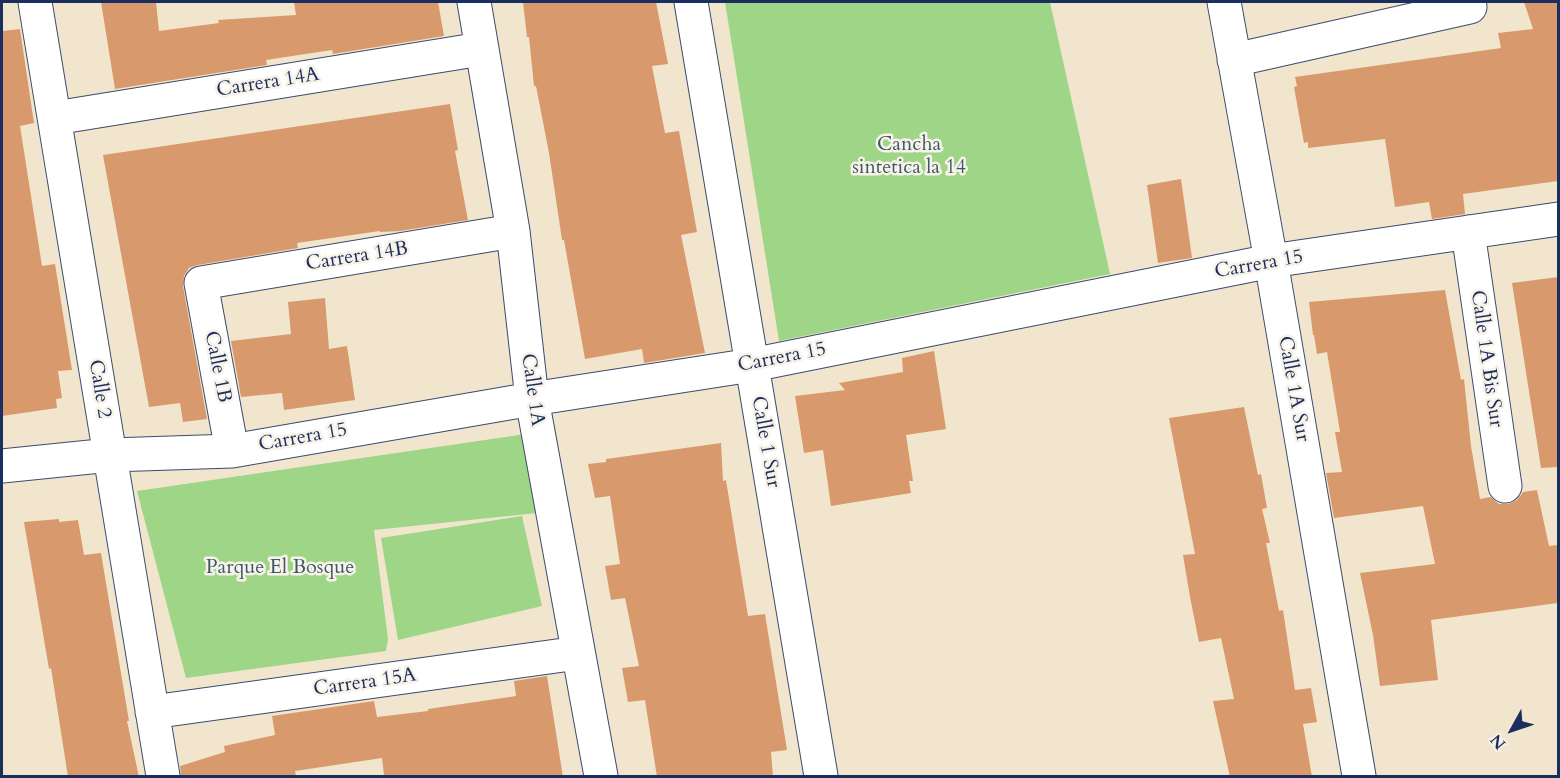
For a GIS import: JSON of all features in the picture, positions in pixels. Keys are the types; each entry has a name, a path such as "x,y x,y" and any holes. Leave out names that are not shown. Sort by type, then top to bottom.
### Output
{"street":[{"name":"Calle 2","path":"35,2 163,777"},
{"name":"Calle 1A","path":"474,2 513,231 532,399 601,777"},
{"name":"Calle 1 Sur","path":"691,2 821,777"},
{"name":"Calle 1A Sur","path":"1224,2 1271,261 1359,777"},
{"path":"1234,60 1470,7"},
{"name":"Carrera 14A","path":"55,118 481,49"},
{"name":"Carrera 15","path":"2,466 110,455 232,450 532,399 752,365 1271,261 1558,219"},
{"name":"Carrera 14B","path":"201,283 513,231"},
{"name":"Calle 1A Bis Sur","path":"1468,232 1505,486"},
{"name":"Calle 1B","path":"201,283 232,450"},
{"name":"Carrera 15A","path":"153,712 578,653"}],"green space":[{"name":"Cancha sintetica la 14","path":"725,2 1050,2 1110,274 779,341"},
{"name":"Parque El Bosque","path":"526,434 537,513 374,530 388,639 386,651 186,678 137,491"},
{"path":"522,516 542,606 398,640 381,538"}],"building":[{"path":"101,2 156,2 159,31 219,23 218,20 296,15 294,2 438,2 444,36 333,54 332,50 266,60 267,65 115,89"},
{"path":"523,2 656,2 668,64 652,66 665,133 679,131 697,232 681,235 705,353 644,363 642,349 585,359 564,240 562,240 549,153 536,86 534,86"},
{"path":"1524,2 1558,2 1558,181 1463,194 1465,214 1432,219 1429,202 1395,207 1385,139 1308,148 1308,142 1304,143 1294,87 1297,86 1295,77 1501,48 1498,33 1533,29"},
{"path":"20,29 34,123 20,126 42,266 55,264 72,370 58,371 62,398 56,399 57,408 2,416 2,31"},
{"path":"450,104 458,150 455,151 468,220 400,231 380,231 297,243 298,248 189,268 184,276 183,286 207,419 183,422 180,403 149,407 103,155"},
{"path":"1181,179 1192,258 1158,263 1147,185"},
{"path":"1558,277 1558,467 1541,468 1512,283"},
{"path":"1445,290 1461,380 1464,379 1471,446 1480,499 1490,497 1499,504 1508,504 1517,500 1523,492 1537,490 1549,546 1558,545 1558,603 1431,620 1438,680 1380,686 1373,635 1360,573 1435,564 1423,506 1334,518 1326,473 1342,472 1335,432 1340,432 1327,352 1317,354 1309,302"},
{"path":"325,298 329,349 347,346 355,400 284,410 282,393 241,397 231,341 291,334 288,302"},
{"path":"934,351 946,429 906,435 913,481 909,481 911,493 831,506 823,450 804,453 795,396 845,390 839,383 903,372 902,358"},
{"path":"1244,407 1258,475 1261,474 1267,508 1262,509 1270,543 1266,543 1279,611 1283,610 1295,690 1311,688 1317,722 1303,724 1312,777 1230,777 1213,701 1234,699 1221,638 1199,642 1190,597 1183,555 1195,554 1169,418"},
{"path":"721,443 723,481 726,480 748,616 765,614 787,750 771,752 773,777 657,777 645,700 628,702 622,668 639,666 625,598 611,600 605,566 620,564 610,496 595,498 588,464 606,462 606,459"},
{"path":"59,519 59,522 78,520 84,555 101,553 129,721 127,721 139,777 68,777 24,522"},
{"path":"547,676 563,777 386,777 382,758 295,771 296,776 181,777 180,766 225,752 224,746 275,735 272,716 374,701 377,717 428,711 428,709 516,696 514,681"}]}
